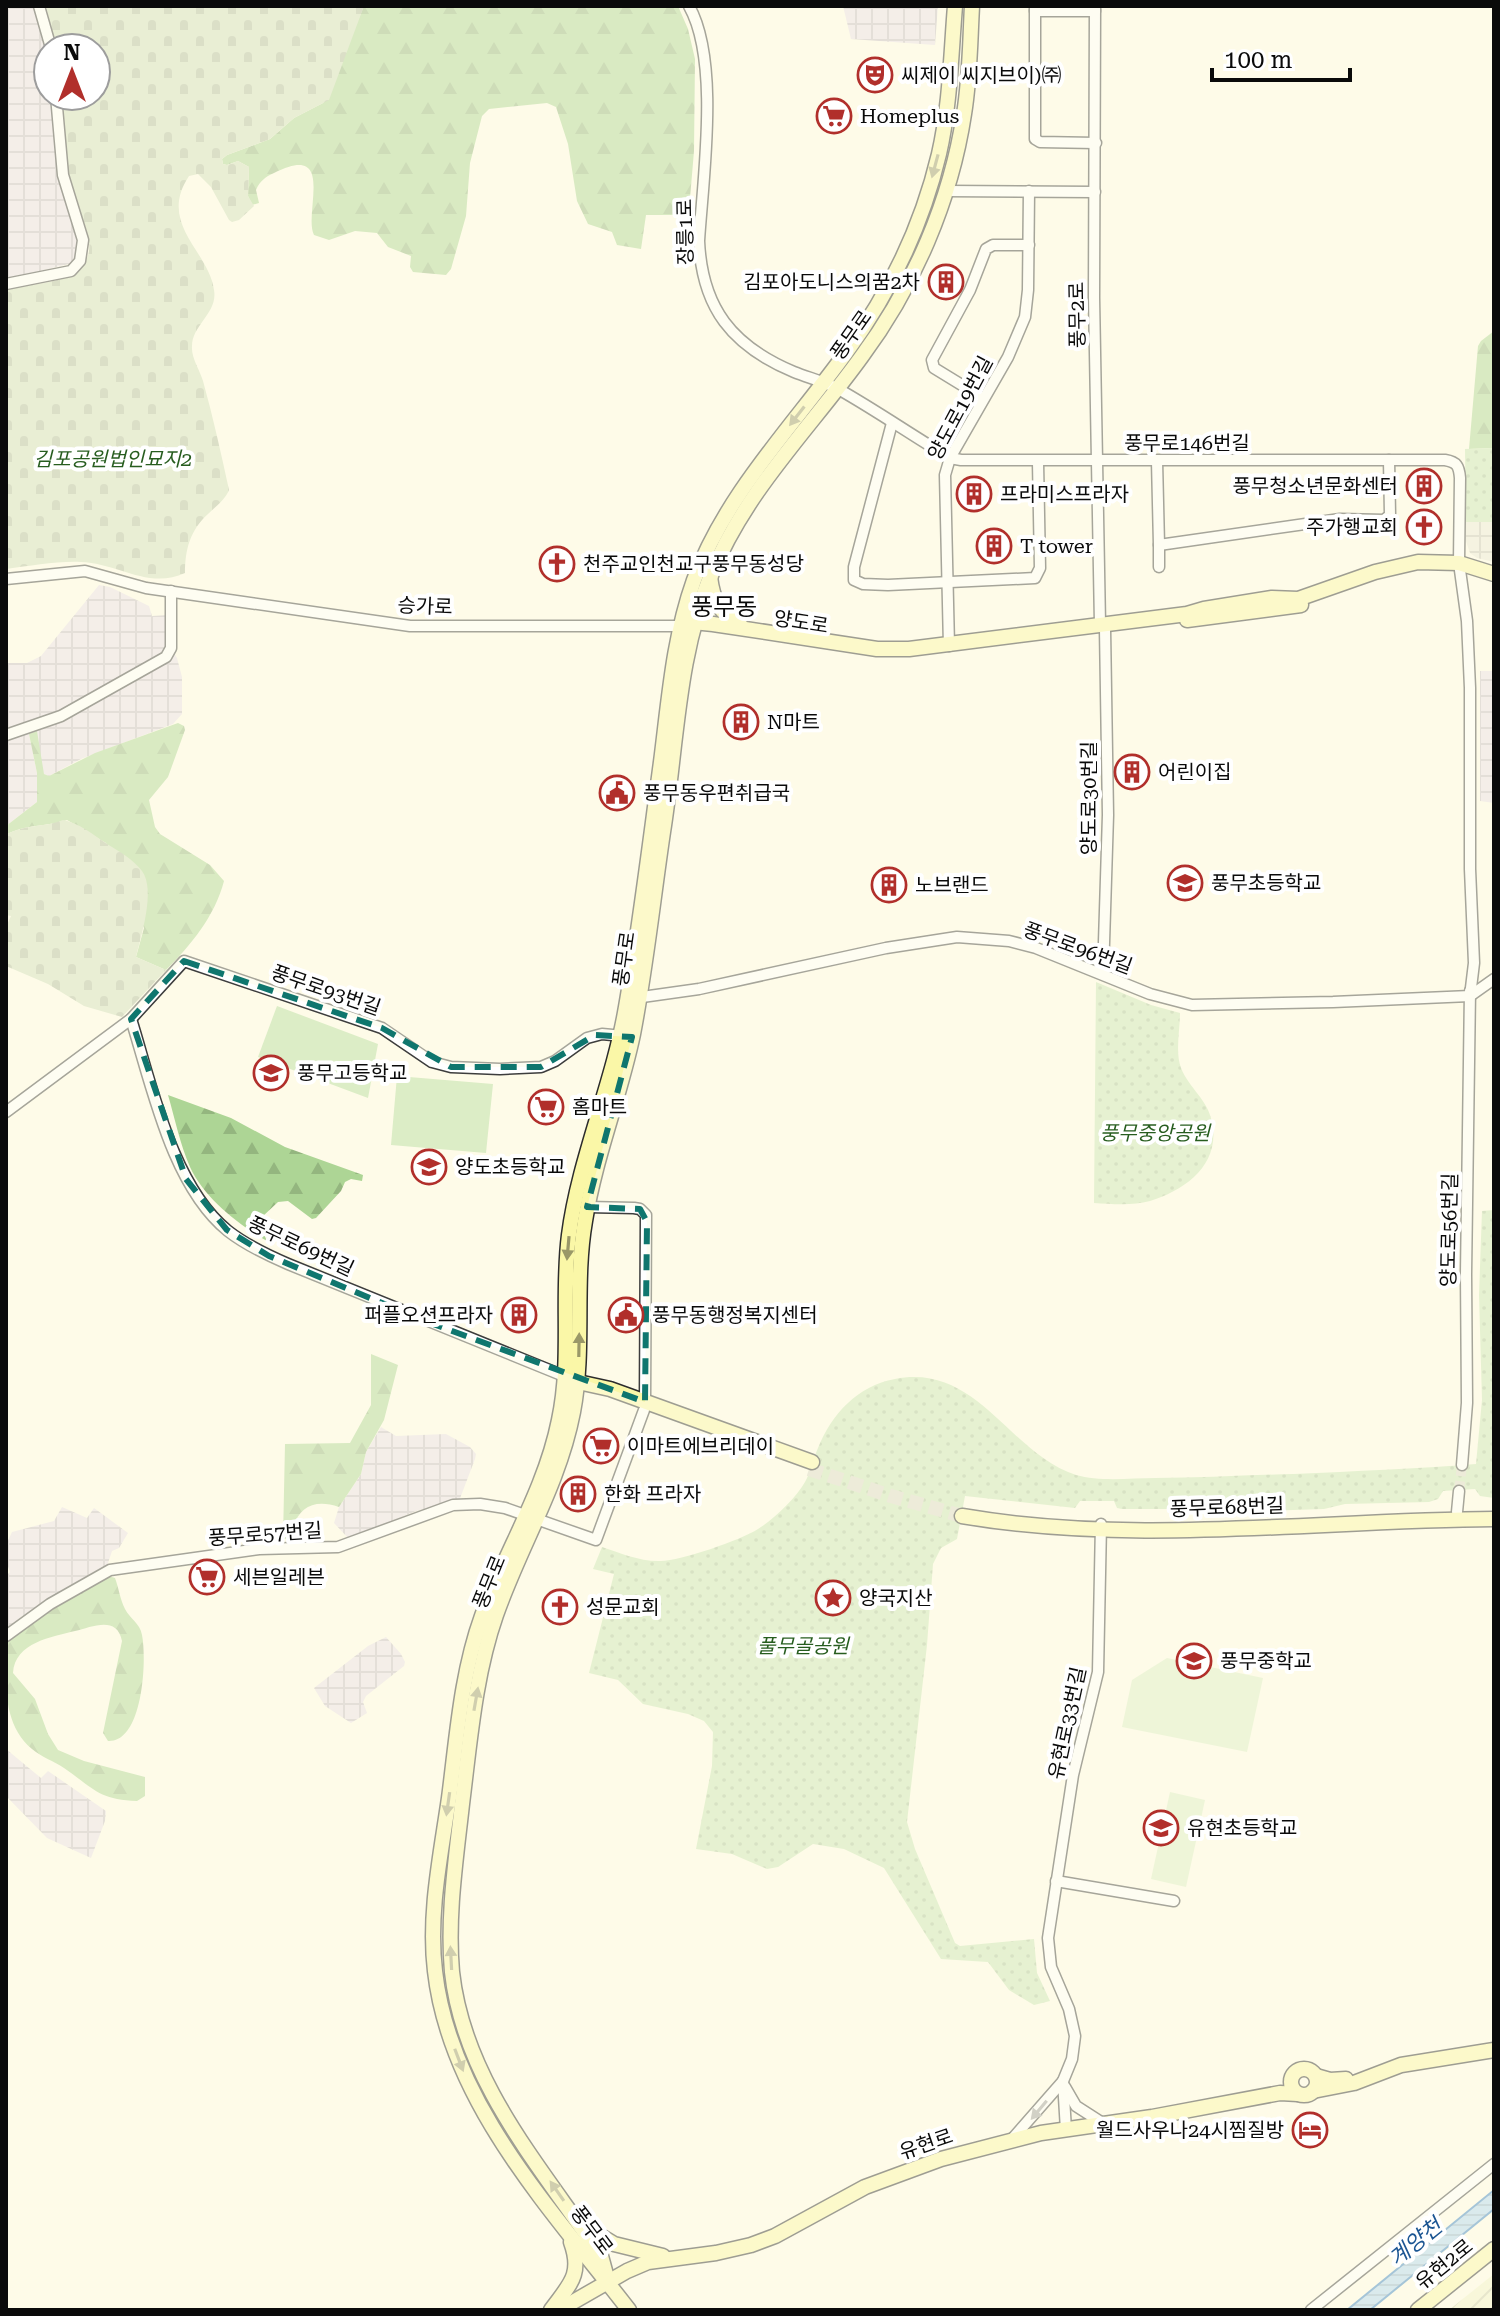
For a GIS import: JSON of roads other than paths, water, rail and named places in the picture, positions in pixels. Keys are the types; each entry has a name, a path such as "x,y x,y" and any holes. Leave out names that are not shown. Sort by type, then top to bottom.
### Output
{"street":[{"path":"39,6 46,32"},
{"name":"장릉1로","path":"689,6 699,25 706,61 699,241 705,285 725,326 751,349 770,361 830,386"},
{"name":"풍무로","path":"688,626 731,531 830,386 888,287 925,201 942,135 955,6"},
{"name":"풍무로","path":"629,2310 608,2283 601,2256 571,2224 509,2124 489,2087 462,2019 451,1954 454,1873 468,1757 482,1668 502,1599 532,1517 560,1460 572,1379 587,1207 626,1036 670,789 688,626 700,566 728,511 778,441 875,338 920,257 947,191 965,106 972,6"},
{"path":"1095,8 1035,9 1035,139 1040,142 1096,143"},
{"name":"풍무2로","path":"1095,8 1094,287 1103,626"},
{"path":"6,284 71,271 82,255 82,232 63,175 57,112"},
{"path":"947,191 1095,192"},
{"name":"양도로19번길","path":"949,646 944,481 950,458 1008,357 1025,317 1029,191"},
{"path":"983,398 934,368 932,360 970,290 986,249 993,245 1029,245"},
{"name":"풍무로146번길","path":"830,386 950,458 972,461 1445,460 1458,466 1460,478 1460,566"},
{"path":"892,423 853,576 857,582 873,585 1026,581 1037,576 1040,568 1038,462"},
{"path":"1159,545 1340,519 1384,520 1390,515 1389,460"},
{"path":"1157,461 1159,567"},
{"name":"양도로","path":"688,626 747,628 877,649 949,646 1187,614 1272,598 1298,599 1404,564 1431,561 1494,574"},
{"name":"양도로","path":"1460,566 1494,582"},
{"name":"양도로56번길","path":"1460,566 1470,688 1470,869 1474,963 1470,996 1467,1403 1462,1465"},
{"name":"승가로","path":"6,579 85,571 136,586 410,626 688,626"},
{"path":"710,576 717,605 727,617 747,628"},
{"path":"6,735 61,716 166,657 171,648 171,591"},
{"name":"양도로","path":"688,626 891,655 949,651 1103,626"},
{"name":"양도로30번길","path":"1103,626 1108,815 1103,974"},
{"name":"풍무로96번길","path":"633,998 712,987 942,938 1009,941 1036,948 1163,998 1207,1006 1470,996"},
{"name":"풍무로93번길","path":"131,1019 184,961 382,1028 432,1062 451,1067 541,1067 587,1038 602,1034 626,1036"},
{"path":"1470,996 1494,979"},
{"path":"6,1112 131,1019"},
{"name":"풍무로69번길","path":"131,1019 186,1179 204,1206 227,1230 256,1249 288,1264 572,1379"},
{"name":"풍무로","path":"572,1379 567,1263 571,1221 626,1036"},
{"path":"587,1207 634,1208 646,1215 645,1406"},
{"path":"572,1379 811,1466"},
{"name":"풍무로57번길","path":"6,1636 50,1604 103,1572 259,1549 338,1547 453,1505 492,1506 596,1540 645,1406"},
{"path":"1457,1512 1459,1491"},
{"name":"풍무로68번길","path":"1101,1526 1494,1512"},
{"name":"풍무로68번길","path":"963,1513 1101,1526 1195,1530 1397,1519 1494,1519"},
{"name":"유현로33번길","path":"1013,2138 1063,2081 1072,2059 1075,2036 1069,2009 1051,1967 1049,1921 1073,1775 1098,1672 1101,1526"},
{"path":"1056,1881 1174,1901"},
{"path":"1291,2078 1291,2087 1298,2094 1306,2095 1315,2084 1354,2083 1401,2065 1494,2048"},
{"path":"1273,2094 1301,2069 1310,2070 1315,2084"},
{"path":"1063,2081 1076,2106 1105,2125"},
{"name":"유현로33번길","path":"1063,2081 1066,2130"},
{"name":"유현로","path":"559,2310 648,2262 716,2253 764,2241 865,2187 941,2159 1013,2138 1105,2125 1273,2094 1298,2094"},
{"path":"1311,2310 1494,2164"},
{"path":"571,2224 614,2244 675,2257"},
{"path":"551,2310 571,2282 577,2267 571,2224"},
{"name":"유현2로","path":"1418,2310 1494,2249"},
{"name":"유현2로","path":"1432,2310 1494,2260"}],"water":[{"path":"1494,2190 1494,2209 1370,2310 1347,2310"}],"tunnel":[{"path":"1459,1491 1462,1465"},
{"path":"809,1469 962,1516"}],"place":[{"name":"씨제이 씨지브이)㈜","path":"875,75"},
{"name":"Homeplus","path":"834,116"},
{"name":"김포아도니스의꿈2차","path":"946,282"},
{"name":"풍무청소년문화센터","path":"1424,486"},
{"name":"프라미스프라자","path":"974,494"},
{"name":"주가행교회","path":"1424,527"},
{"name":"T tower","path":"994,546"},
{"name":"천주교인천교구풍무동성당","path":"557,564"},
{"name":"N마트","path":"741,722"},
{"name":"어린이집","path":"1132,772"},
{"name":"풍무동우편취급국","path":"617,793"},
{"name":"풍무초등학교","path":"1185,883"},
{"name":"노브랜드","path":"889,885"},
{"name":"풍무고등학교","path":"271,1073"},
{"name":"홈마트","path":"546,1107"},
{"name":"양도초등학교","path":"429,1167"},
{"name":"퍼플오션프라자","path":"519,1315"},
{"name":"풍무동행정복지센터","path":"626,1315"},
{"name":"이마트에브리데이","path":"601,1446"},
{"name":"한화 프라자","path":"578,1494"},
{"name":"세븐일레븐","path":"207,1577"},
{"name":"양국지산","path":"833,1598"},
{"name":"성문교회","path":"560,1607"},
{"name":"풍무중학교","path":"1194,1661"},
{"name":"유현초등학교","path":"1161,1828"},
{"name":"월드사우나24시찜질방","path":"1310,2130"}],"district":[{"name":"풍무동","path":"724,607"}],"park label":[{"name":"김포공원법인묘지2","path":"113,459"},
{"name":"풍무중앙공원","path":"1155,1133"},
{"name":"풀무골공원","path":"803,1646"}],"water label":[{"name":"계양천","path":"1415,2242"}]}
